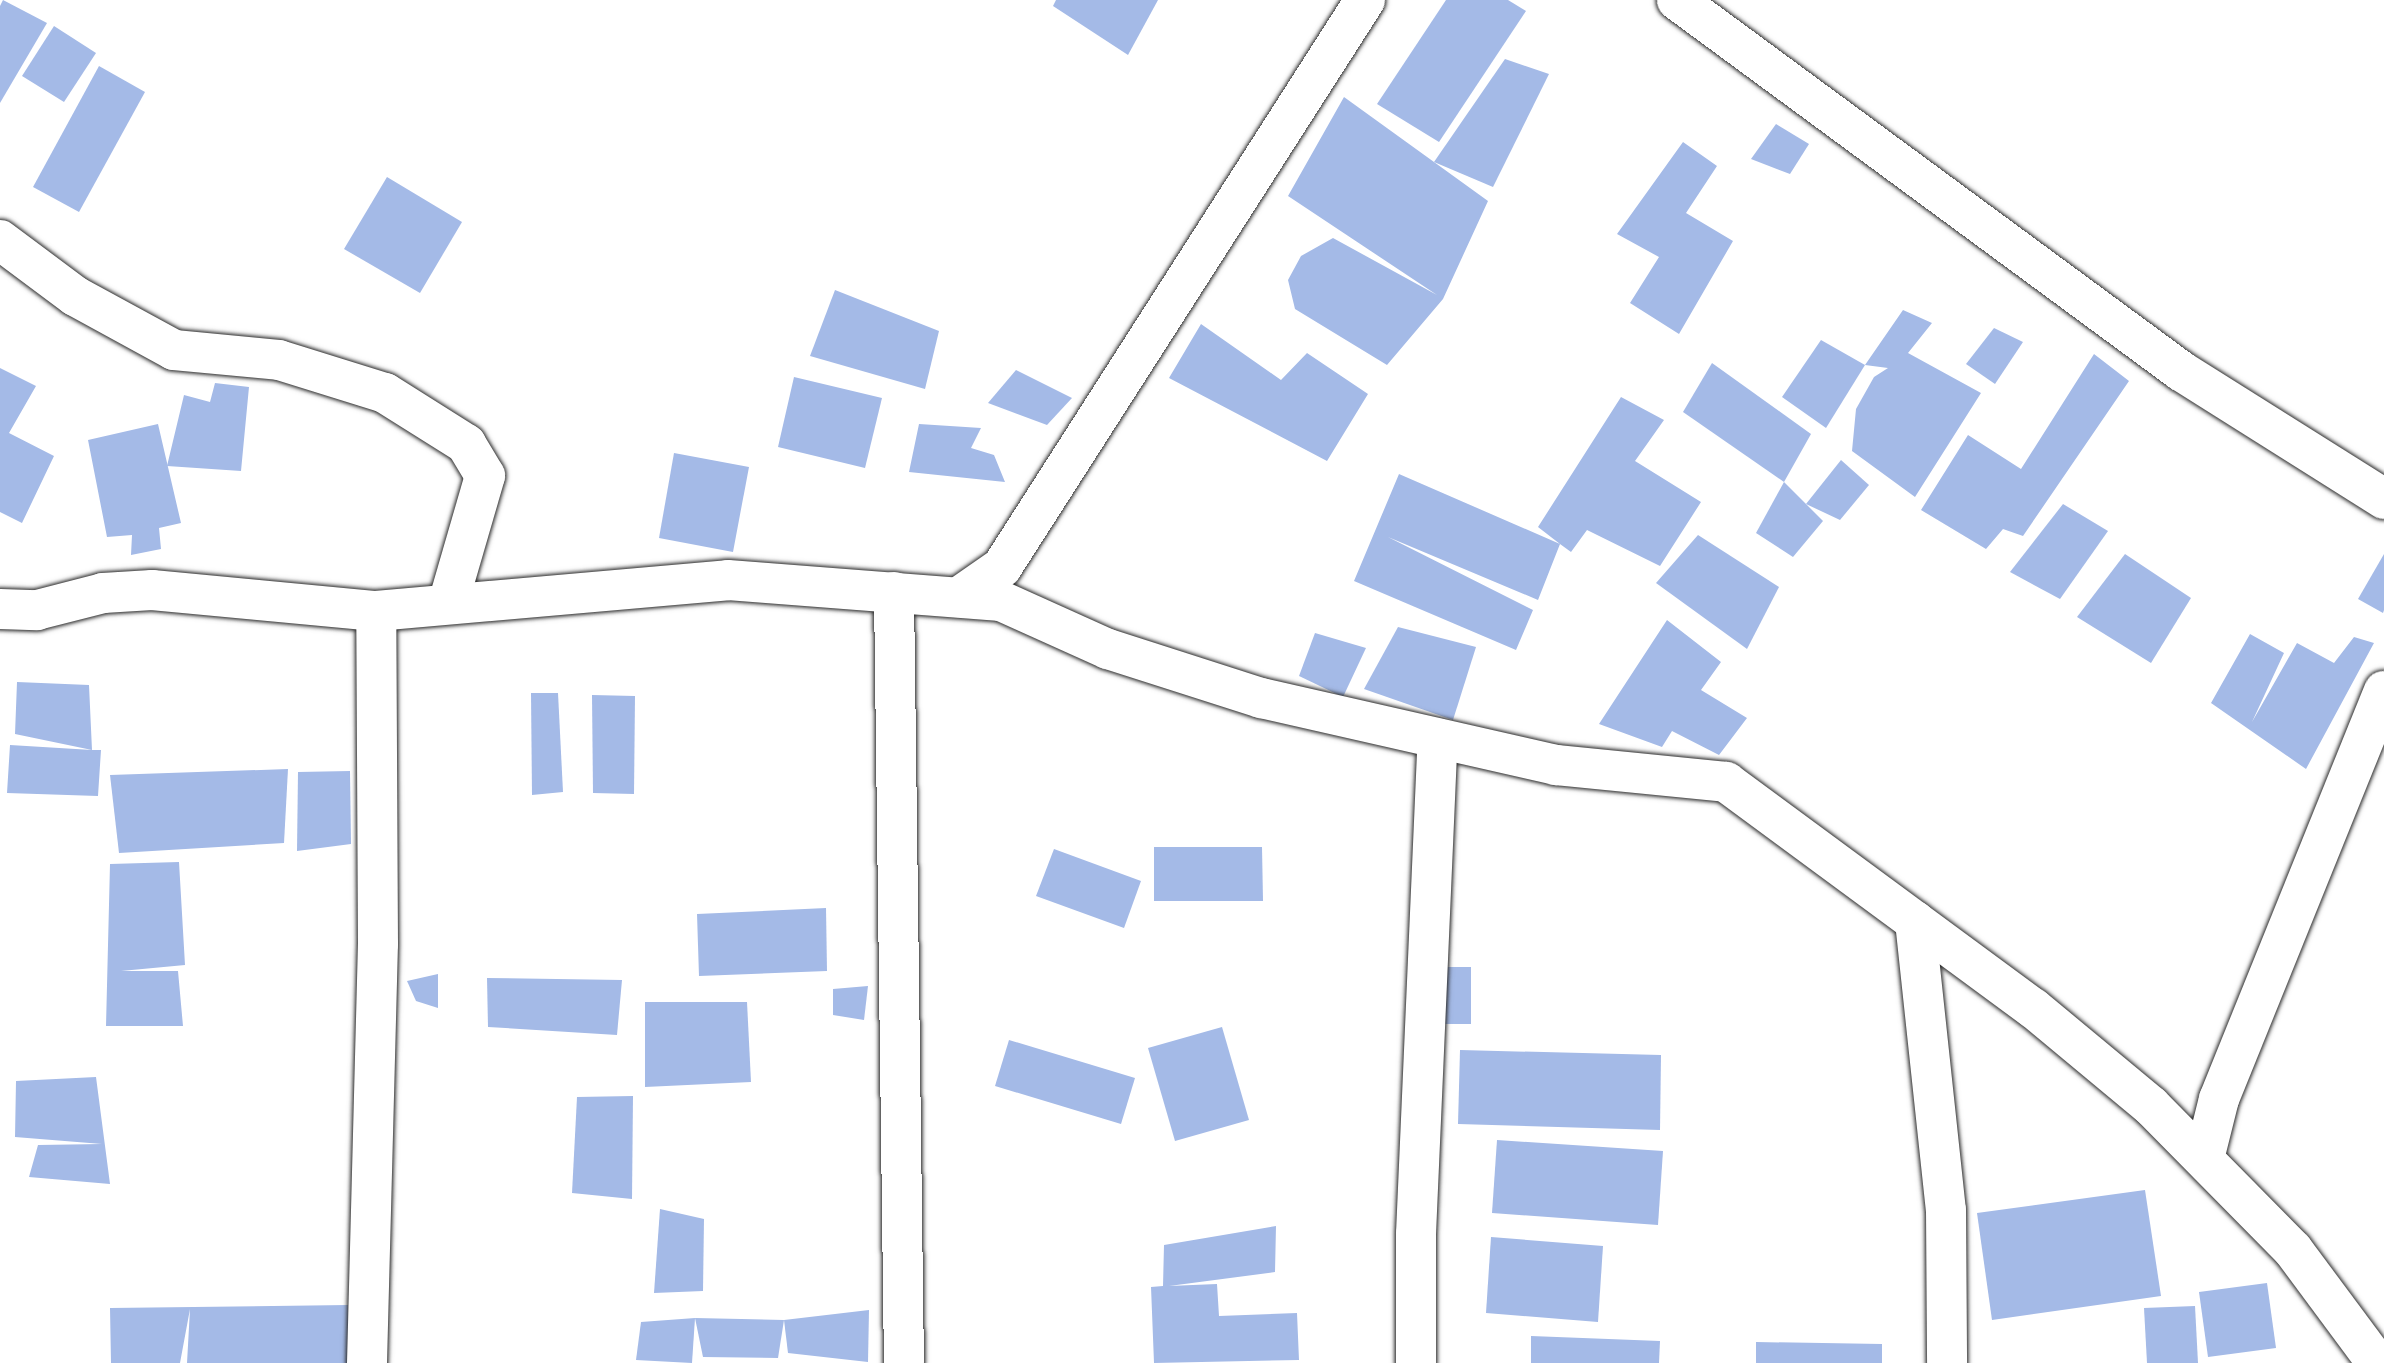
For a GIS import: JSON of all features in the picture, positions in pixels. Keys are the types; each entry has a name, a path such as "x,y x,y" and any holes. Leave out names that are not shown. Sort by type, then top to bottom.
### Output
{"street":[{"path":"959,596 1002,567 1365,0"},
{"path":"1677,0 2181,371 2384,499"},
{"path":"0,240 75,296 174,350 279,360 385,394 466,444 485,476 448,603"},
{"path":"1002,567 1012,606"},
{"path":"0,609 36,610 102,593 152,590 376,611 728,580 959,596 1012,606 1108,649 1261,698 1556,766 1726,782 2033,1008 2160,1116 2292,1250 2377,1363"},
{"path":"894,592 904,1363"},
{"path":"367,1363 378,944 376,611"},
{"path":"2204,1159 2218,1099 2384,691"},
{"path":"1416,1363 1416,1234 1438,738"},
{"path":"1914,920 1946,1210 1947,1363"},
{"path":"2160,1116 2218,1099"}],"building":[{"path":"3,0 47,23 0,103 0,6"},
{"path":"1056,0 1158,0 1128,55 1053,6"},
{"path":"1446,0 1508,0 1526,11 1439,142 1377,104"},
{"path":"54,26 96,53 64,102 22,76"},
{"path":"1505,59 1549,74 1493,187 1434,162"},
{"path":"99,66 145,92 79,212 33,187"},
{"path":"1344,97 1488,201 1443,299 1387,365 1295,309 1288,280 1301,256 1333,238 1437,295 1288,196"},
{"path":"1776,124 1809,144 1790,174 1751,159"},
{"path":"1683,142 1717,166 1686,213 1733,241 1679,334 1630,303 1659,257 1617,234"},
{"path":"387,177 462,222 420,293 344,249"},
{"path":"835,290 939,331 925,389 810,356"},
{"path":"1903,310 1932,323 1908,353 1981,393 1915,497 1852,451 1856,409 1874,377 1888,368 1865,365"},
{"path":"1201,324 1281,380 1307,353 1368,394 1327,461 1169,378"},
{"path":"1994,328 2023,342 1995,384 1966,364"},
{"path":"1821,340 1865,365 1826,428 1782,397"},
{"path":"2094,354 2129,381 2023,536 2003,529 1986,549 1921,510 1968,435 2021,469"},
{"path":"1712,363 1811,434 1784,482 1683,412"},
{"path":"0,368 36,386 9,433 54,456 22,523 0,512"},
{"path":"1016,370 1072,398 1047,425 988,403"},
{"path":"794,377 882,398 865,468 778,447"},
{"path":"215,383 249,387 241,471 167,466 184,395 210,402"},
{"path":"1621,397 1664,420 1635,461 1701,502 1660,566 1587,530 1571,552 1538,527"},
{"path":"158,424 181,523 159,528 161,549 131,555 132,535 107,537 88,440"},
{"path":"919,424 981,428 971,448 994,455 1005,482 909,472"},
{"path":"674,453 749,467 733,552 659,538"},
{"path":"1841,460 1869,485 1840,520 1806,504"},
{"path":"1399,474 1560,544 1538,600 1388,537 1533,610 1516,650 1354,581"},
{"path":"1784,482 1823,521 1793,557 1756,533"},
{"path":"2063,504 2108,531 2060,599 2010,572"},
{"path":"1698,535 1779,587 1747,649 1656,583"},
{"path":"2125,554 2191,598 2151,663 2077,617"},
{"path":"2384,554 2384,610 2383,613 2358,599"},
{"path":"1667,620 1721,662 1701,690 1747,718 1719,755 1672,731 1662,747 1599,724"},
{"path":"1398,627 1476,647 1453,720 1364,689"},
{"path":"1315,633 1366,648 1343,697 1299,676"},
{"path":"2250,634 2284,653 2252,722 2297,643 2334,663 2354,637 2374,643 2306,769 2211,703"},
{"path":"17,682 89,685 92,750 15,734"},
{"path":"531,693 558,693 563,792 532,795"},
{"path":"592,695 635,696 634,794 593,793"},
{"path":"10,745 101,750 98,796 7,793"},
{"path":"288,769 284,843 119,853 110,775"},
{"path":"350,771 351,844 297,851 298,772"},
{"path":"1154,847 1262,847 1263,901 1154,901"},
{"path":"1054,849 1141,881 1124,928 1036,896"},
{"path":"179,862 185,965 121,971 178,971 183,1026 106,1026 110,864"},
{"path":"826,908 827,971 699,976 697,914"},
{"path":"1441,967 1471,967 1471,1024 1442,1024"},
{"path":"438,974 438,1008 416,1001 407,981"},
{"path":"487,978 622,980 617,1035 488,1027"},
{"path":"868,986 864,1020 833,1015 833,989"},
{"path":"645,1002 747,1002 751,1082 645,1087"},
{"path":"1222,1027 1249,1120 1175,1141 1148,1048"},
{"path":"1009,1040 1135,1078 1121,1124 995,1086"},
{"path":"1460,1050 1661,1055 1660,1130 1458,1124"},
{"path":"96,1077 110,1184 29,1177 38,1145 102,1144 15,1137 16,1081"},
{"path":"633,1096 632,1199 572,1193 577,1097"},
{"path":"1497,1140 1663,1151 1658,1225 1492,1213"},
{"path":"2145,1190 2161,1296 1992,1320 1977,1213"},
{"path":"660,1209 704,1219 703,1291 654,1293"},
{"path":"1276,1226 1275,1272 1169,1286 1217,1284 1219,1316 1297,1313 1299,1360 1154,1363 1151,1287 1163,1286 1164,1245"},
{"path":"1491,1237 1603,1246 1598,1322 1486,1313"},
{"path":"2267,1283 2276,1348 2208,1357 2199,1292"},
{"path":"348,1305 348,1363 187,1363 190,1309 180,1363 111,1363 110,1308"},
{"path":"2195,1306 2198,1363 2147,1363 2144,1308"},
{"path":"869,1310 868,1362 788,1353 784,1320"},
{"path":"695,1318 784,1320 778,1358 703,1357"},
{"path":"695,1318 692,1363 636,1360 641,1322"},
{"path":"1531,1336 1660,1341 1659,1363 1531,1363"},
{"path":"1756,1342 1882,1344 1882,1363 1756,1363"}]}
